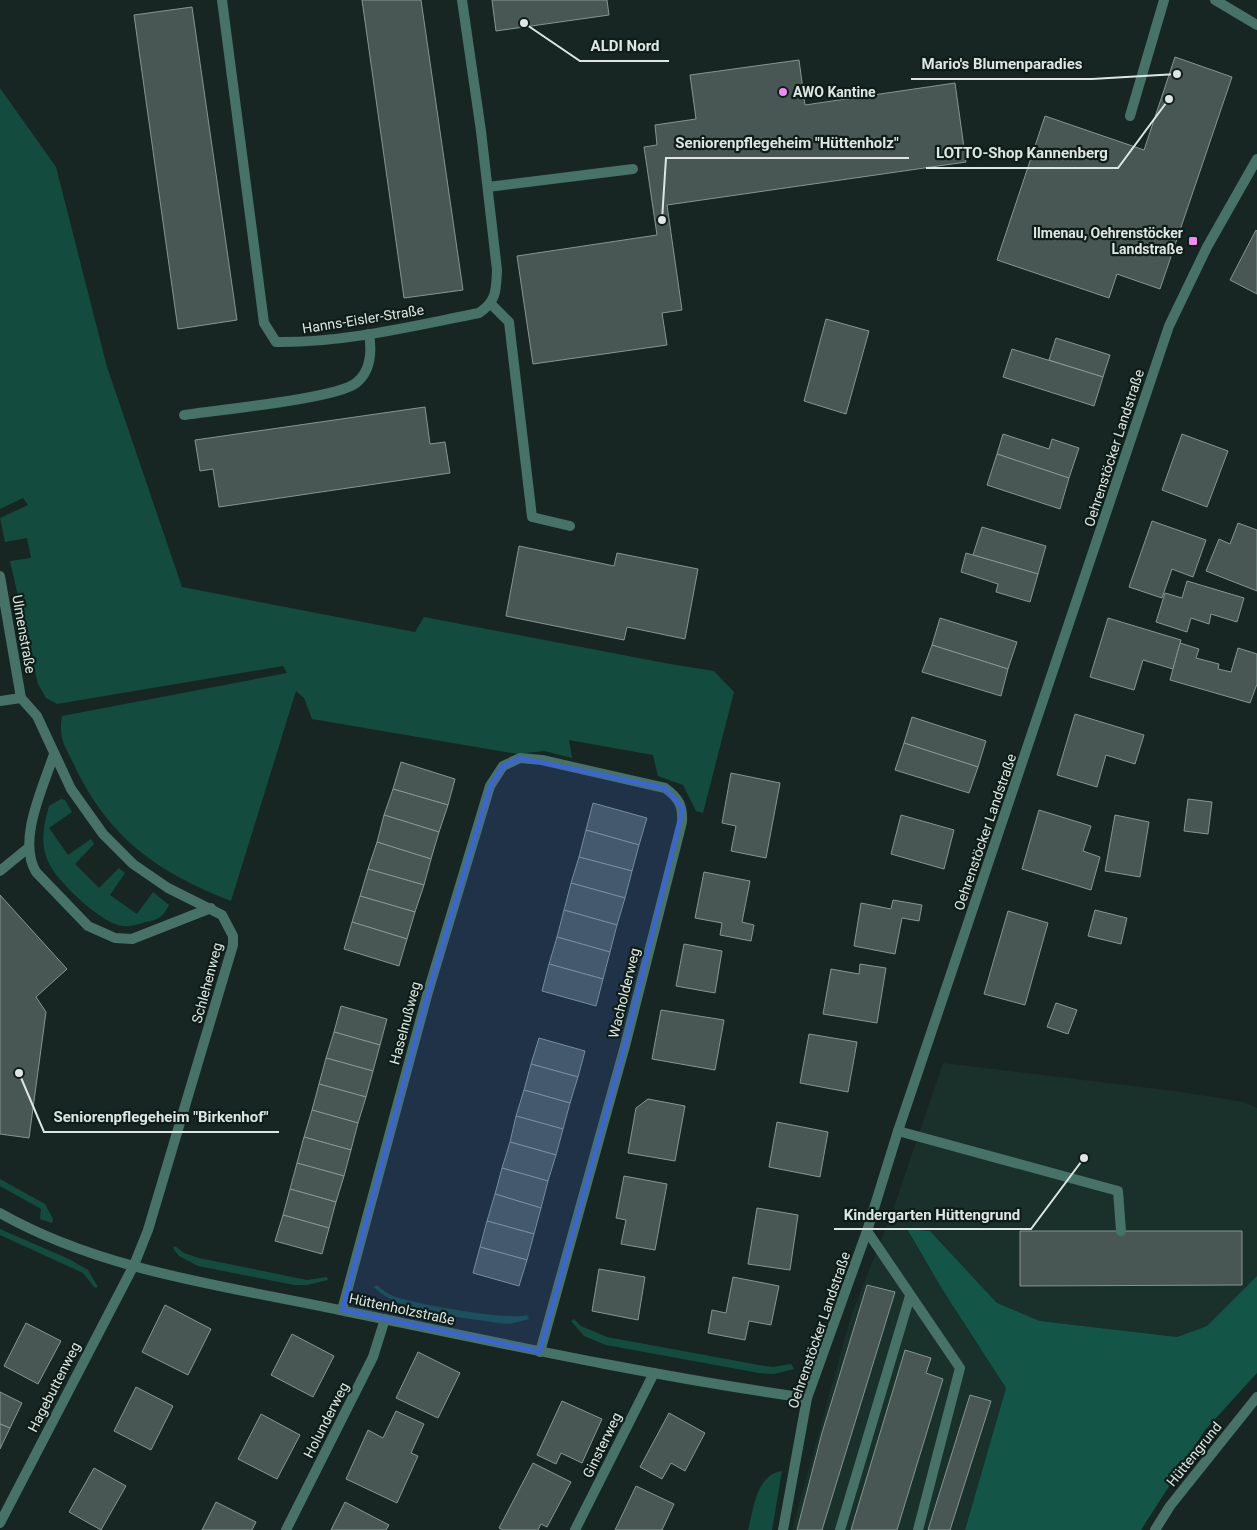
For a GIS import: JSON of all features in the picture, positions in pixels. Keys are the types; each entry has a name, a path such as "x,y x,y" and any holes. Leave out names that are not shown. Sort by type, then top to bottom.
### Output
{"street":[{"name":"Hanns-Eisler-Straße","path":"222,0 264,323 276,342 303,342 369,334 479,313 492,305"},
{"path":"462,0 488,187 497,270 496,290 492,305 509,322 532,516 570,526"},
{"path":"1130,116 1164,0"},
{"path":"1215,0 1257,25"},
{"name":"Oehrenstöcker Landstraße","path":"783,1530 807,1398 867,1231 898,1131 1169,326 1207,247 1257,159"},
{"path":"488,187 633,168"},
{"path":"184,415 331,394 356,384 368,367 372,350 369,334"},
{"name":"Ulmenstraße","path":"0,576 21,698"},
{"path":"0,701 21,698"},
{"name":"Schlehenweg","path":"21,698 37,716 54,754 86,813 103,834 133,864 168,888 222,915 233,936 233,945 160,1193 134,1265"},
{"path":"54,754 30,831 28,848 30,862 36,872 88,926 115,938 132,939 211,908"},
{"name":"Haselnußweg","path":"342,1310 428,992 490,786 504,766 520,758"},
{"name":"Wacholderweg","path":"520,758 542,760 665,788 675,795 683,808 682,822 625,1046 540,1352"},
{"path":"0,871 28,848"},
{"path":"898,1131 1118,1191 1121,1231"},
{"name":"Hüttenholzstraße","path":"0,1213 62,1241 134,1265 540,1352 807,1398"},
{"path":"867,1231 960,1368 918,1530"},
{"name":"Hagebuttenweg","path":"0,1523 134,1265"},
{"path":"840,1530 910,1296"},
{"name":"Holunderweg","path":"286,1530 373,1358 385,1319"},
{"name":"Ginsterweg","path":"575,1530 654,1373"},
{"name":"Hüttengrund","path":"1155,1530 1170,1506 1257,1397"}],"highlighted area":[{"path":"520,758 665,788 683,808 625,1046 540,1352 342,1310 428,992 490,786 503,766"}],"shaded area":[{"path":"943,1063 1174,1091 1244,1102 1257,1108 1257,1276 1207,1326 1177,1337 1040,1321 997,1303 930,1231 907,1230 942,1289 1006,1388 965,1530 792,1530 851,1316 894,1207"}],"green space":[{"path":"0,88 56,167 107,367 182,587 415,632 424,617 714,671 734,692 703,813 696,811 683,785 658,776 653,755 569,740 572,758 544,751 518,754 312,719 304,698 296,691 231,901 181,879 160,866 121,835 90,794 66,749 61,732 62,716 287,673 283,666 57,704 46,698 38,684 10,561 31,558 27,538 5,542 0,518 28,505 23,498 0,509"},
{"path":"61,799 65,800 72,812 49,828 68,855 91,839 94,844 75,864 99,888 119,868 125,873 110,895 137,914 153,892 169,905 163,915 154,920 132,926 114,923 91,909 59,878 47,859 43,839 49,806"},
{"path":"0,1179 45,1204 53,1219 52,1223 40,1219 41,1209 0,1186"},
{"path":"0,1229 69,1259 88,1270 98,1287 95,1288 83,1273 0,1235"},
{"path":"907,1229 930,1231 997,1303 1040,1321 1177,1337 1207,1326 1257,1276 1257,1373 1205,1430 1141,1530 965,1530 1006,1388 942,1289"},
{"path":"175,1246 184,1253 199,1258 307,1280 327,1277 328,1280 307,1285 294,1285 198,1266 179,1256 173,1248"},
{"path":"377,1285 393,1296 421,1303 482,1314 501,1316 527,1315 529,1319 510,1324 498,1323 450,1316 414,1308 385,1296 374,1287"},
{"path":"574,1319 581,1326 607,1337 759,1365 773,1367 791,1364 794,1369 774,1374 759,1373 606,1345 584,1336 571,1321"},
{"path":"782,1471 772,1530 748,1530 761,1486 773,1474"}],"building":[{"path":"362,0 421,0 463,290 404,298"},
{"path":"492,0 607,0 609,15 496,31"},
{"path":"192,7 237,320 178,329 134,15"},
{"path":"1175,57 1232,77 1160,289 1117,274 1109,298 997,260 1045,116 1144,150"},
{"path":"799,60 805,105 955,83 966,162 667,205 682,310 662,313 667,345 533,364 517,256 657,235 644,147 657,145 655,125 696,119 690,75"},
{"path":"1257,231 1257,294 1230,280"},
{"path":"826,319 869,331 846,414 804,401"},
{"path":"1056,338 1110,355 1103,377 1049,360"},
{"path":"1012,349 1103,377 1094,406 1003,377"},
{"path":"425,407 430,444 445,442 450,473 219,507 213,469 200,471 195,440"},
{"path":"1003,434 1049,449 1052,439 1079,448 1069,478 997,454"},
{"path":"1182,434 1228,451 1207,507 1162,490"},
{"path":"997,454 1069,478 1060,509 987,485"},
{"path":"1152,521 1206,540 1193,577 1172,569 1162,598 1129,587"},
{"path":"1238,523 1257,530 1257,591 1206,571 1219,539 1230,544"},
{"path":"982,527 1046,546 1038,574 973,555"},
{"path":"519,546 614,566 617,553 698,569 685,639 627,627 624,640 506,616"},
{"path":"966,553 1038,574 1030,602 996,592 998,584 961,572"},
{"path":"1187,581 1244,598 1237,622 1211,614 1209,624 1191,618 1187,632 1156,622 1165,593 1182,598"},
{"path":"940,618 1017,642 1008,669 932,645"},
{"path":"1108,618 1181,640 1173,669 1143,660 1134,690 1090,677"},
{"path":"1180,643 1199,649 1196,658 1219,664 1218,669 1231,672 1238,648 1257,654 1257,684 1250,703 1170,680"},
{"path":"932,645 1008,669 1001,696 922,672"},
{"path":"1075,714 1144,735 1135,764 1106,755 1097,787 1057,775"},
{"path":"912,717 986,741 978,767 904,743"},
{"path":"904,743 978,767 969,793 895,770"},
{"path":"401,762 455,779 448,805 393,789"},
{"path":"731,773 780,783 766,858 731,851 736,826 722,823"},
{"path":"393,789 448,805 439,832 384,815"},
{"path":"1188,799 1212,802 1208,834 1184,831"},
{"path":"593,803 647,818 639,845 586,830"},
{"path":"1039,810 1091,826 1083,851 1100,857 1091,890 1022,869"},
{"path":"384,815 439,832 431,859 377,842"},
{"path":"901,815 954,830 944,869 891,854"},
{"path":"1115,815 1149,822 1140,877 1105,871"},
{"path":"586,830 639,845 632,871 579,857"},
{"path":"377,842 431,859 424,885 368,869"},
{"path":"579,857 632,871 625,898 571,883"},
{"path":"368,869 424,885 415,912 360,896"},
{"path":"704,872 750,881 742,922 754,925 751,941 720,935 722,923 695,918"},
{"path":"571,883 625,898 617,925 564,910"},
{"path":"0,895 67,969 36,997 46,1012 29,1138 0,1134"},
{"path":"360,896 415,912 407,939 352,922"},
{"path":"893,900 922,905 919,921 902,918 895,954 854,946 861,903 891,909"},
{"path":"564,910 617,925 610,952 557,937"},
{"path":"1095,910 1127,918 1121,944 1088,936"},
{"path":"1008,911 1048,923 1025,1005 984,994"},
{"path":"352,922 407,939 399,966 344,949"},
{"path":"557,937 610,952 603,979 549,964"},
{"path":"684,944 722,951 715,993 676,986"},
{"path":"549,964 603,979 596,1006 542,991"},
{"path":"860,964 886,968 877,1023 823,1014 831,969 859,974"},
{"path":"1056,1003 1077,1010 1068,1034 1047,1027"},
{"path":"341,1006 387,1019 380,1045 334,1032"},
{"path":"661,1010 724,1020 715,1070 652,1059"},
{"path":"334,1032 380,1045 373,1071 326,1058"},
{"path":"809,1034 857,1042 848,1092 800,1083"},
{"path":"539,1038 585,1051 578,1077 531,1064"},
{"path":"326,1058 373,1071 366,1097 319,1084"},
{"path":"531,1064 578,1077 570,1103 524,1090"},
{"path":"319,1084 366,1097 358,1123 312,1110"},
{"path":"524,1090 570,1103 563,1129 516,1116"},
{"path":"648,1099 685,1106 675,1161 628,1153 636,1108"},
{"path":"312,1110 358,1123 351,1150 304,1137"},
{"path":"516,1116 563,1129 556,1155 510,1142"},
{"path":"777,1122 828,1132 820,1177 769,1167"},
{"path":"304,1137 351,1150 344,1176 297,1163"},
{"path":"510,1142 556,1155 548,1181 502,1168"},
{"path":"297,1163 344,1176 336,1202 290,1189"},
{"path":"502,1168 548,1181 541,1208 495,1194"},
{"path":"624,1176 667,1184 655,1250 621,1244 626,1220 616,1218"},
{"path":"290,1189 336,1202 329,1228 283,1215"},
{"path":"495,1194 541,1208 534,1234 487,1221"},
{"path":"757,1208 798,1215 790,1270 748,1264"},
{"path":"283,1215 329,1228 322,1254 275,1241"},
{"path":"487,1221 534,1234 527,1260 480,1247"},
{"path":"1020,1231 1242,1231 1242,1285 1020,1286"},
{"path":"480,1247 527,1260 519,1286 473,1273"},
{"path":"599,1269 645,1277 638,1320 592,1311"},
{"path":"733,1277 779,1286 771,1325 749,1321 745,1340 708,1333 712,1310 726,1313"},
{"path":"867,1285 895,1292 822,1530 797,1530 822,1433"},
{"path":"165,1305 211,1329 188,1375 142,1352"},
{"path":"26,1323 61,1341 38,1384 4,1366"},
{"path":"292,1334 334,1356 313,1397 271,1375"},
{"path":"905,1350 931,1358 926,1373 943,1379 897,1530 851,1530"},
{"path":"418,1352 460,1373 438,1418 396,1398"},
{"path":"136,1387 173,1406 151,1450 114,1431"},
{"path":"0,1392 22,1403 10,1428 0,1424"},
{"path":"970,1395 991,1401 950,1530 928,1530"},
{"path":"562,1401 602,1419 582,1463 561,1453 556,1464 537,1455"},
{"path":"396,1411 424,1424 411,1453 418,1456 397,1503 346,1479 368,1430 383,1438"},
{"path":"669,1413 705,1433 685,1471 671,1463 662,1479 640,1467"},
{"path":"261,1414 300,1435 277,1479 238,1459"},
{"path":"0,1424 10,1428 0,1449"},
{"path":"533,1463 571,1482 547,1527 541,1524 538,1530 503,1530 499,1528"},
{"path":"94,1468 126,1486 101,1530 69,1512"},
{"path":"636,1486 674,1504 662,1530 615,1530"},
{"path":"216,1502 256,1522 252,1530 202,1530"},
{"path":"345,1502 389,1525 386,1530 331,1530"}],"place":[{"name":"ALDI Nord","path":"524,23"},
{"name":"Mario's Blumenparadies","path":"1177,74"},
{"name":"AWO Kantine","path":"783,92"},
{"name":"LOTTO-Shop Kannenberg","path":"1169,99"},
{"name":"Seniorenpflegeheim \"Hüttenholz\"","path":"662,220"},
{"name":"Ilmenau, Oehrenstöcker Landstraße","path":"1193,241"},
{"name":"Seniorenpflegeheim \"Birkenhof\"","path":"19,1073"},
{"name":"Kindergarten Hüttengrund","path":"1084,1158"}]}
